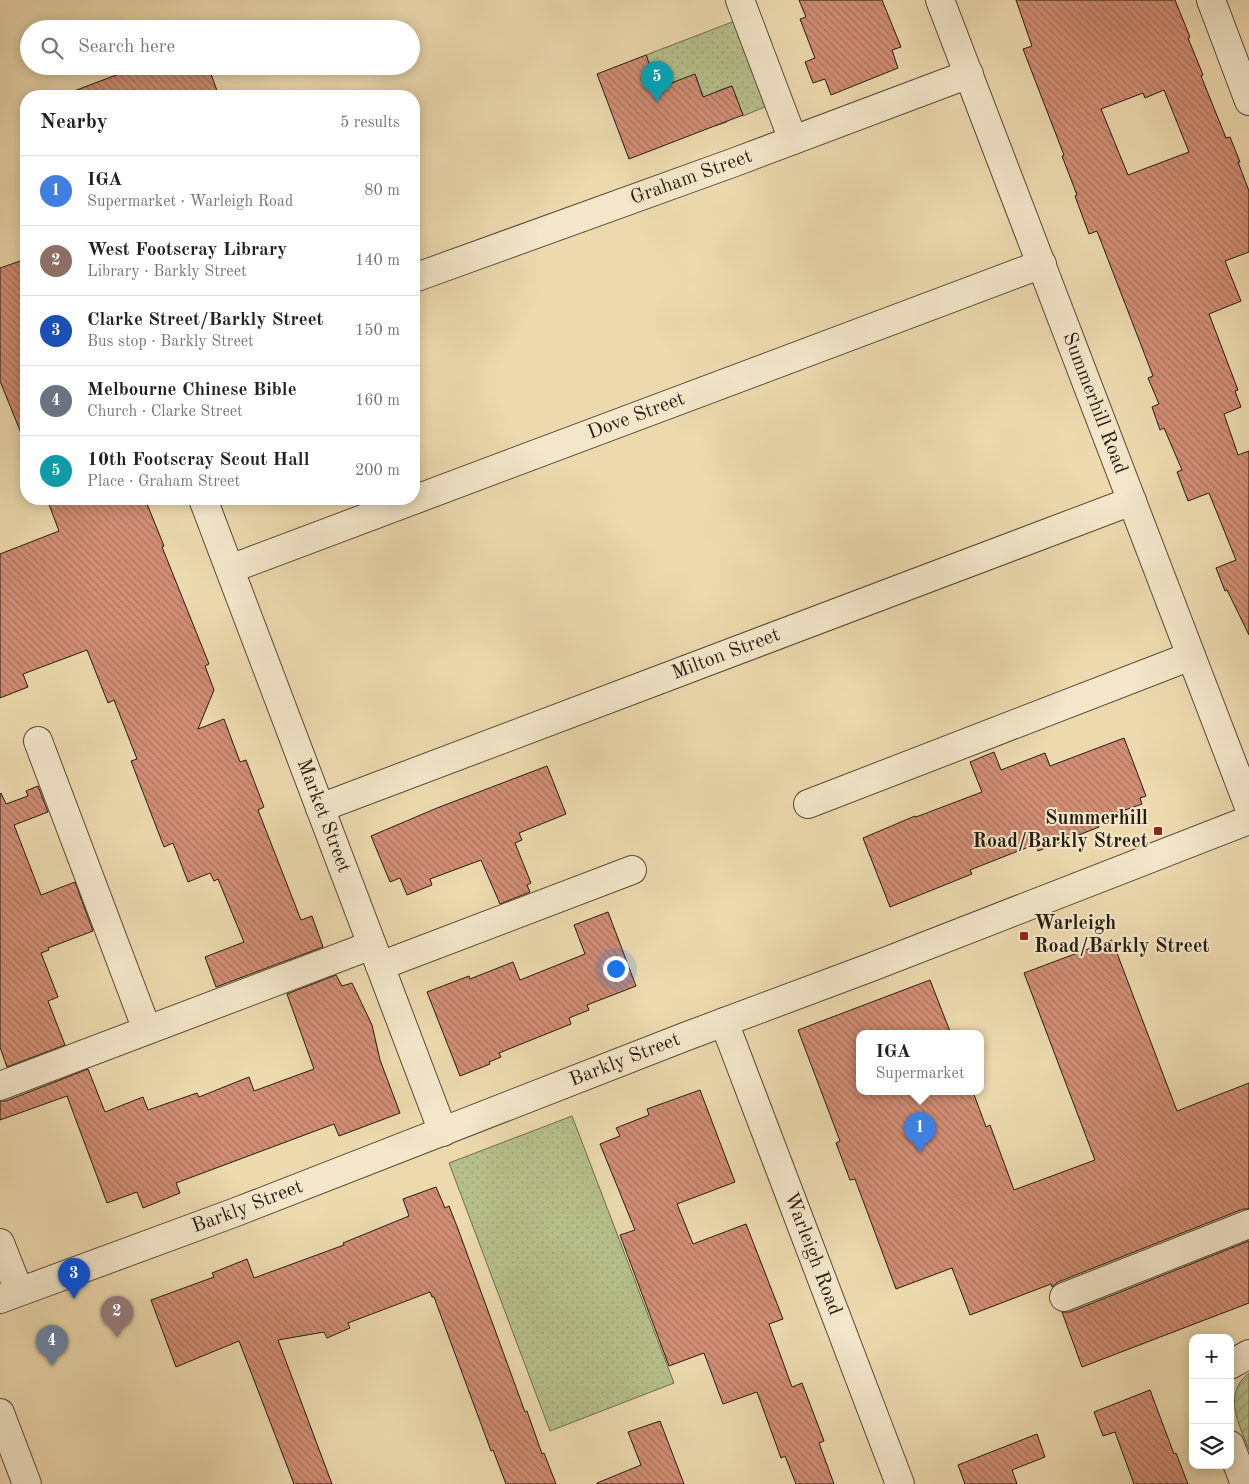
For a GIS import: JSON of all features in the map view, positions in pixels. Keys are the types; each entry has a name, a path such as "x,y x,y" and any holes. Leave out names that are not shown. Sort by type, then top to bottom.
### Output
{"street":[{"path":"740,0 793,140"},
{"name":"Summerhill Road","path":"940,0 1249,807"},
{"path":"1211,0 1249,101"},
{"name":"Graham Street","path":"420,276 969,74"},
{"name":"Dove Street","path":"420,498 1042,264"},
{"name":"Milton Street","path":"320,808 1132,501"},
{"name":"Market Street","path":"205,505 443,1132"},
{"name":"Dove Street","path":"230,569 400,505"},
{"path":"808,804 1192,656"},
{"path":"38,741 147,1030"},
{"name":"Barkly Street","path":"10,1295 236,1212 1249,820"},
{"path":"0,1086 147,1030 632,870"},
{"name":"Warleigh Road","path":"724,1022 900,1484"},
{"path":"1064,1298 1249,1224"},
{"path":"0,1243 10,1295"},
{"path":"1234,1363 1249,1354"},
{"path":"0,1413 27,1484"},
{"path":"1234,1456 1245,1484"}],"green space":[{"path":"740,19 772,104 743,116 731,86 715,92 727,122 715,126 695,75 658,88 646,55"},
{"path":"572,1116 674,1383 550,1431 449,1163"},
{"path":"1249,1373 1249,1450 1235,1410 1236,1390"}],"building":[{"path":"799,0 882,0 901,47 892,50 898,68 831,95 825,79 813,83 805,62 815,58 800,19 806,17"},
{"path":"1016,0 1175,0 1203,75 1201,76 1226,138 1230,137 1240,162 1238,162 1249,191 1249,252 1225,261 1241,301 1209,314 1238,390 1235,391 1241,407 1224,414 1238,455 1249,451 1249,635 1227,590 1225,591 1216,568 1236,560 1209,493 1188,501 1177,472 1182,470 1164,428 1160,430 1152,407 1159,404 1148,378 1153,376 1097,231 1089,234 1062,156 1064,155 1023,49 1032,46","holes":["1164,90 1189,152 1128,175 1101,109 1143,93 1145,98"]},
{"path":"646,55 658,88 695,74 703,97 732,86 743,115 629,159 597,74"},
{"path":"116,75 211,75 217,90 77,90"},
{"path":"20,261 20,431 0,381 0,268"},
{"path":"49,505 147,505 164,546 162,547 209,664 205,666 214,690 198,729 224,719 240,762 246,760 264,807 258,810 301,920 312,916 323,947 216,987 205,957 244,942 218,879 214,881 210,873 188,882 173,843 164,847 131,761 137,759 114,700 108,703 87,650 23,674 28,687 0,698 0,554 59,531"},
{"path":"1124,738 1146,796 1140,798 1142,804 1097,820 1099,827 1038,851 1036,844 970,870 972,874 890,907 863,838 915,816 982,792 970,762 994,752 1001,770 1045,753 1050,766"},
{"path":"547,766 566,814 519,833 522,840 515,843 531,883 527,885 530,892 500,904 481,860 430,879 432,885 407,895 400,878 390,882 371,836 437,808"},
{"path":"38,786 48,812 14,825 41,895 75,882 93,931 48,948 49,950 41,953 58,997 48,1001 65,1045 7,1067 0,1047 0,794 6,804 28,796 26,791"},
{"path":"608,912 636,986 587,1005 589,1010 569,1018 571,1024 499,1053 501,1057 489,1062 490,1064 460,1076 427,992 469,976 470,979 513,962 520,980 585,954 574,925"},
{"path":"1112,940 1177,1111 1249,1083 1249,1209 1243,1209 1058,1282 1052,1287 1051,1284 970,1315 952,1268 896,1289 855,1179 850,1180 836,1143 840,1141 798,1030 930,980 949,1030 856,1030 856,1095 974,1095 986,1127 990,1125 1014,1190 1095,1160 1024,973"},
{"path":"336,975 342,986 352,983 372,1025 380,1060 400,1113 339,1136 334,1124 176,1183 180,1193 143,1208 137,1192 107,1203 67,1096 0,1120 0,1101 6,1101 88,1069 105,1112 143,1097 148,1110 197,1093 199,1097 249,1077 254,1091 314,1069 287,994"},
{"path":"700,1090 735,1182 677,1204 693,1244 746,1224 783,1319 769,1324 792,1387 802,1383 824,1441 819,1443 834,1484 796,1484 785,1456 781,1458 757,1392 723,1404 704,1353 669,1366 620,1235 635,1230 600,1144 620,1136 616,1128 649,1115 647,1109"},
{"path":"436,1187 445,1208 449,1206 525,1412 527,1411 542,1454 544,1453 556,1484 506,1484 493,1450 491,1451 434,1297 432,1297 430,1292 348,1323 350,1328 327,1338 324,1332 278,1340 332,1484 294,1484 239,1341 176,1367 151,1300 214,1277 212,1273 247,1259 254,1278 344,1245 343,1243 409,1216 403,1199"},
{"path":"1249,1241 1249,1303 1082,1367 1062,1312 1070,1312"},
{"path":"1150,1390 1174,1454 1176,1453 1188,1484 1134,1484 1115,1432 1103,1436 1094,1412"},
{"path":"660,1421 684,1484 597,1484 641,1465 628,1432"},
{"path":"1037,1434 1045,1457 1012,1470 1017,1484 965,1484 958,1465"}],"place":[{"name":"10th Footscray Scout Hall","path":"657,102"},
{"name":"Summerhill Road/Barkly Street","path":"1158,831"},
{"name":"Warleigh Road/Barkly Street","path":"1024,936"},
{"name":"IGA","path":"920,1153"},
{"name":"Clarke Street/Barkly Street","path":"74,1299"},
{"name":"West Footscray Library","path":"117,1337"},
{"name":"Melbourne Chinese Bible","path":"52,1366"}]}
